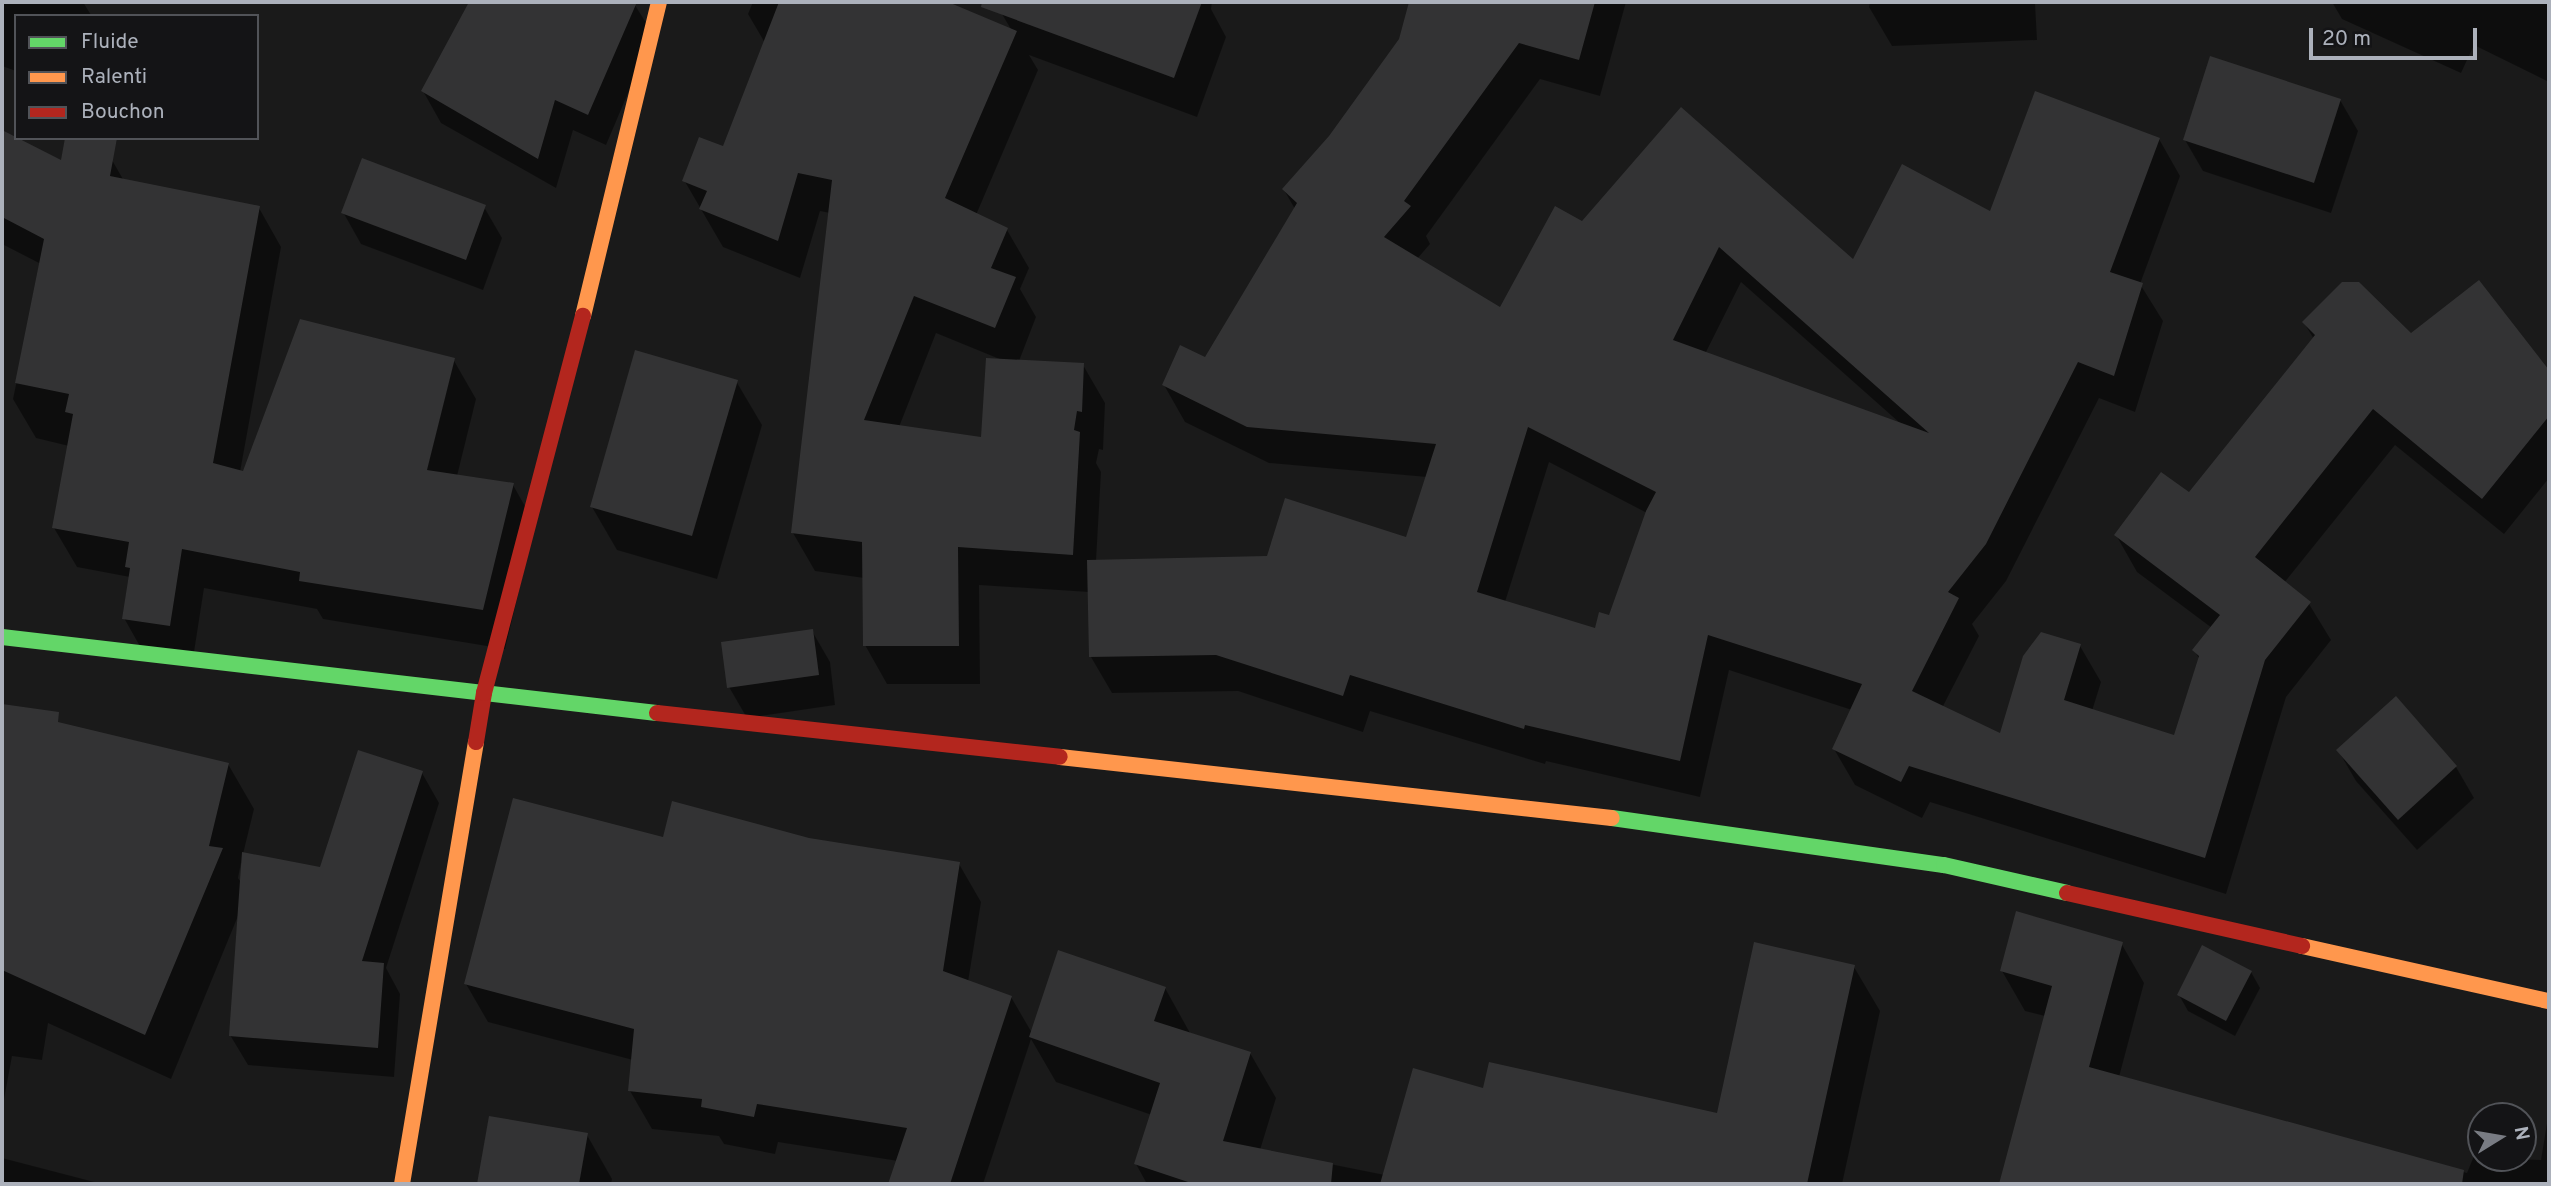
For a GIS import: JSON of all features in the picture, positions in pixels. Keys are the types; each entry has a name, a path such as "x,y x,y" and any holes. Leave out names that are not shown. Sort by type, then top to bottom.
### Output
{"street":[{"path":"402,1184 484,693 588,295 659,2"},
{"path":"2,637 1584,814 1944,865 2549,1000"}],"building":[{"path":"469,2 637,2 588,115 555,100 538,159 421,91"},
{"path":"779,2 948,2 1017,31 945,198 1008,228 991,268 1016,277 995,328 914,296 864,420 981,437 986,358 1084,363 1082,412 1077,411 1074,430 1080,432 1073,555 958,547 959,646 863,646 862,542 791,533 832,180 798,173 778,241 699,209 707,191 682,181 699,137 723,146"},
{"path":"982,2 1202,2 1174,78 981,7"},
{"path":"1409,2 1595,2 1579,60 1519,43 1404,201 1411,206 1384,237 1500,307 1555,206 1582,221 1681,107 1853,259 1902,164 1990,211 2035,91 2160,138 2110,272 2143,283 2114,376 2078,362 1986,544 1948,592 1959,598 1912,691 2000,733 2023,656 2041,632 2081,644 2064,700 2174,735 2199,656 2192,650 2220,615 2114,535 2161,472 2189,492 2315,335 2302,322 2342,282 2359,282 2411,333 2479,280 2549,370 2549,416 2482,499 2373,409 2255,557 2311,602 2265,660 2205,858 1909,766 1901,782 1832,749 1862,684 1708,635 1680,761 1525,725 1524,729 1350,675 1343,696 1216,655 1089,657 1087,560 1267,556 1285,498 1406,537 1436,444 1247,427 1162,385 1180,345 1205,357 1297,203 1282,189 1329,136 1399,39","holes":["1719,247 1929,433 1673,340","1528,427 1656,492 1646,511 1609,615 1599,612 1595,628 1477,592"]},
{"path":"2210,56 2341,99 2314,183 2183,140"},
{"path":"2,130 14,136 14,140 22,140 61,160 65,140 117,140 110,176 260,206 213,463 243,471 300,319 455,358 427,470 514,483 483,610 299,581 300,572 182,549 170,626 122,619 130,568 125,567 129,542 52,528 73,414 65,412 69,394 15,383 44,239 2,217"},
{"path":"362,158 486,205 466,260 341,213"},
{"path":"635,350 738,380 692,536 590,507"},
{"path":"813,629 819,675 727,688 721,642"},
{"path":"2396,696 2457,766 2398,820 2336,750"},
{"path":"2,704 59,712 58,722 229,763 209,846 223,848 145,1035 2,970"},
{"path":"358,750 423,771 362,961 384,963 378,1048 229,1036 242,852 320,867"},
{"path":"513,798 663,837 672,801 809,838 960,862 943,971 1012,996 950,1184 888,1184 907,1128 757,1104 754,1117 701,1107 702,1099 628,1091 634,1029 464,984"},
{"path":"2016,911 2123,942 2089,1067 2464,1170 2462,1184 1999,1184 2052,986 2000,971"},
{"path":"1754,942 1855,965 1807,1184 1380,1184 1413,1068 1483,1088 1489,1062 1717,1113"},
{"path":"2202,945 2252,971 2226,1021 2177,995"},
{"path":"1058,950 1166,987 1154,1021 1251,1052 1223,1141 1333,1163 1331,1184 1194,1184 1134,1164 1160,1083 1029,1037"},
{"path":"489,1116 588,1133 579,1184 477,1184"}],"traffic: fast":[{"path":"2,637 657,713"},
{"path":"1612,818 1944,865 2067,893"}],"traffic: slow":[{"path":"583,316 659,2"},
{"path":"402,1184 476,742"},
{"path":"1060,757 1612,818"},
{"path":"2302,946 2549,1001"}],"traffic: jam":[{"path":"476,742 484,693 583,316"},
{"path":"657,713 1060,757"},
{"path":"2067,893 2302,946"}]}
